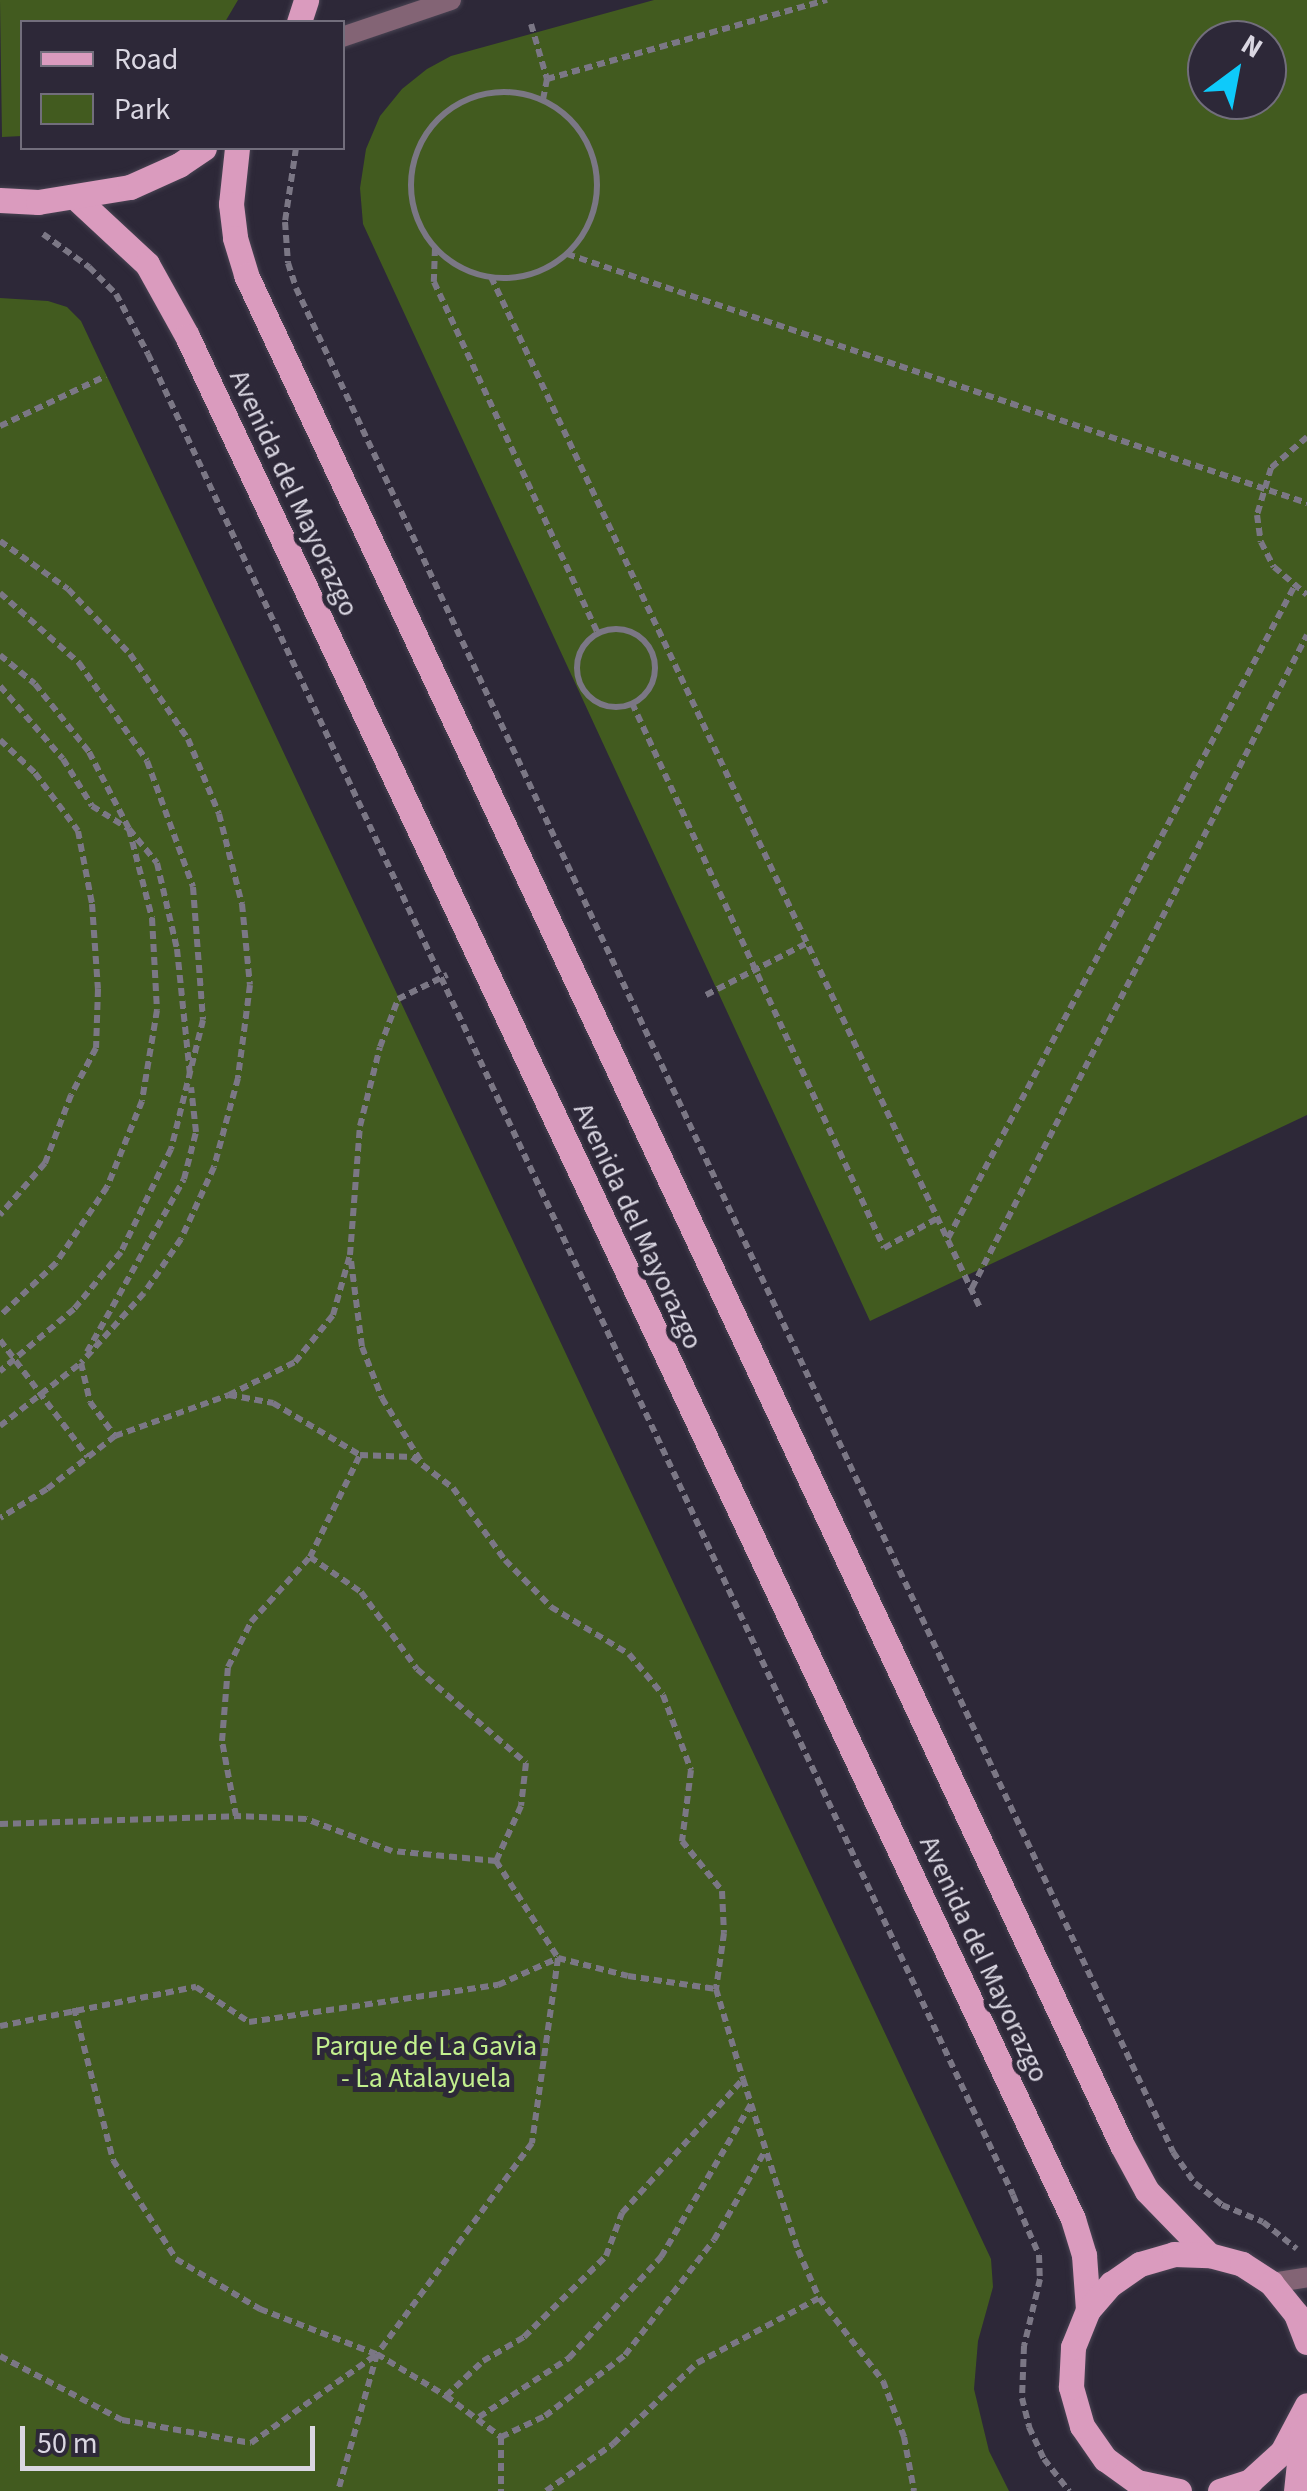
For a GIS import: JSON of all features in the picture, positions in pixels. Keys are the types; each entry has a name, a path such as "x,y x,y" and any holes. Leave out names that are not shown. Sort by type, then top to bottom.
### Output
{"main road":[{"path":"0,200 76,198 130,186 179,165 201,150"},
{"name":"Avenida del Mayorazgo","path":"237,150 232,204 235,238 246,275 1122,2145 1147,2191 1209,2255"},
{"name":"Avenida del Mayorazgo","path":"76,198 147,264 166,294 1073,2220 1084,2255 1088,2310"},
{"path":"1165,2490 1137,2482 1105,2458 1082,2426 1071,2387 1073,2348 1088,2310 1110,2284 1140,2264 1174,2254 1209,2255 1242,2264 1271,2283 1296,2314 1307,2342"},
{"path":"1220,2491 1250,2481 1282,2452 1306,2410"},
{"path":"1296,2491 1306,2410"}],"street":[{"path":"345,36 451,0"},
{"path":"1271,2283 1307,2277"}],"path":[{"path":"547,80 798,4 827,0"},
{"path":"531,24 547,80 543,100"},
{"path":"514,92 543,100 568,117 587,141 597,170 596,201 586,230 567,254 531,274 491,277 461,267 435,247 413,202 412,174 420,145 436,121 458,103 486,93 514,92"},
{"path":"296,150 285,222 288,263 296,288 1173,2152 1195,2183 1222,2205 1284,2235"},
{"path":"435,247 434,282 598,633"},
{"path":"567,254 1307,502"},
{"path":"89,267 116,294 148,354 444,977 1039,2254 1040,2279 1021,2369 1022,2398 1028,2426 1044,2459 1069,2491"},
{"path":"491,277 981,1310"},
{"path":"0,426 106,376"},
{"path":"1307,428 1304,438 1271,468 1257,515 1262,542 1274,568 1307,595"},
{"path":"0,540 68,589 130,654 188,739 224,832 242,904 248,968 238,1078 214,1167 181,1239 144,1293 81,1363 0,1426"},
{"path":"947,1239 1294,587"},
{"path":"0,593 79,663 147,761 194,887 203,1020 171,1150 121,1252 74,1309 0,1371"},
{"path":"610,628 635,633 651,651 655,663 650,687 632,703 607,706 586,692 580,682 578,659 598,633 610,628"},
{"path":"972,1290 1307,635"},
{"path":"0,654 35,684 89,752 128,829 152,918 157,1010 142,1101 108,1187 56,1263 0,1316"},
{"path":"0,686 63,759 92,806 128,829 156,862 177,949 196,1132 184,1179 81,1363 90,1402 115,1436"},
{"path":"632,703 884,1248 938,1218"},
{"path":"0,740 35,772 78,831 92,904 98,988 96,1048 71,1094 44,1162 0,1215"},
{"path":"706,995 807,944"},
{"path":"0,1518 115,1436 229,1395 295,1362 333,1316 350,1255 360,1126 380,1047 398,999 479,959"},
{"path":"350,1255 362,1348 382,1398 423,1466"},
{"path":"0,1340 88,1457"},
{"path":"229,1395 273,1403 360,1455 412,1457 454,1488 505,1560 551,1607 630,1654 662,1694 691,1770 682,1840 722,1891 724,1932 716,1990 743,2079 798,2250 819,2298 883,2380 904,2436 914,2491"},
{"path":"236,1816 222,1741 228,1667 251,1622 310,1558 360,1455"},
{"path":"310,1558 362,1592 417,1669 526,1763 522,1806 496,1861"},
{"path":"0,1824 236,1816 306,1819 392,1851 496,1861"},
{"path":"0,2356 122,2420 251,2442 378,2354 532,2143 558,1958 496,1861"},
{"path":"0,2026 196,1986 249,2022 498,1985 558,1958 628,1976 716,1990"},
{"path":"74,2008 112,2160 176,2259 260,2309 378,2354 479,2417 501,2436 501,2491"},
{"path":"446,2396 483,2361 524,2337 606,2256 622,2213 743,2079"},
{"path":"479,2417 569,2358 661,2257 751,2104"},
{"path":"501,2436 545,2416 625,2355 714,2240 766,2150"},
{"path":"546,2491 613,2444 696,2362 819,2298"},
{"path":"338,2491 378,2354"}],"green space":[{"path":"0,0 238,0 226,20 20,20 20,136 2,137"},
{"path":"654,0 1307,0 1307,1115 870,1321 363,224 360,188 366,149 380,116 402,89 451,56"},
{"name":"Parque de La Gavia - La Atalayuela","path":"0,298 48,301 67,307 81,321 991,2259 993,2287 978,2341 974,2389 989,2451 1009,2491 0,2491"}]}
